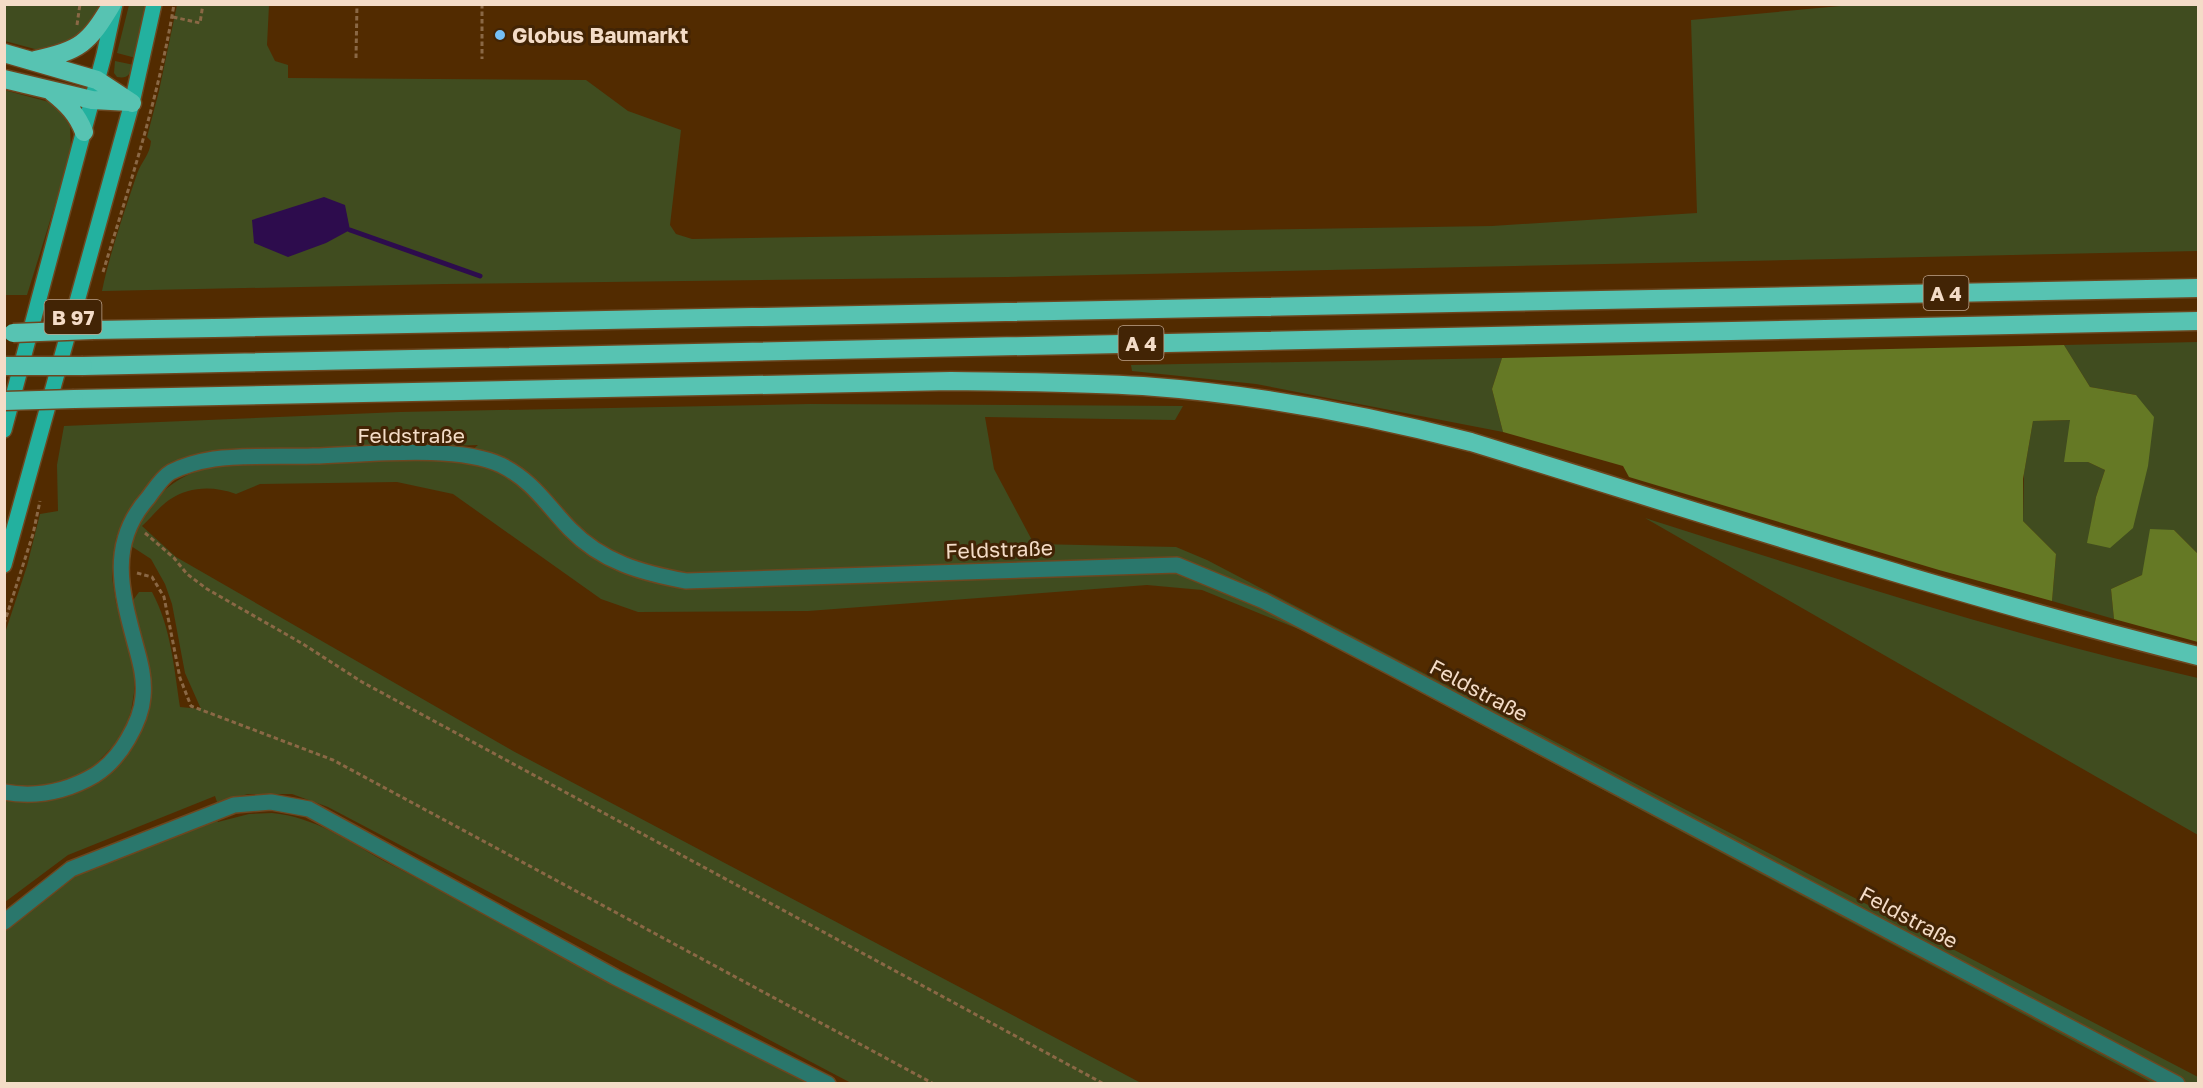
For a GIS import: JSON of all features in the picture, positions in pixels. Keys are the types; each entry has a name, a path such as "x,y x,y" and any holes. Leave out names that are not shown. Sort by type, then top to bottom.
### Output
{"highway":[{"path":"32,61 63,55 83,43 99,27 114,4"},
{"path":"4,53 98,80 132,103"},
{"path":"4,79 92,100 132,103"},
{"path":"52,92 78,117 84,132"},
{"name":"A 4","path":"9,333 2199,288"},
{"name":"A 4","path":"4,366 2199,321"},
{"path":"4,400 951,381 1143,386 1216,393 1346,413 1410,426 1471,442 1971,595 2102,632 2199,656"}],"main road":[{"path":"98,80 114,4"},
{"path":"132,103 154,4"},
{"name":"B 97","path":"4,430 98,80"},
{"name":"B 97","path":"4,565 132,103"}],"street":[{"name":"Feldstraße","path":"4,792 21,795 47,794 63,791 82,782 100,771 116,757 135,727 143,698 143,673 122,597 120,569 124,539 138,509 169,473 212,459 428,453 474,456 500,465 526,480 572,531 599,551 627,567 657,576 686,581 1177,565 1263,601 1391,666 2177,1083"},
{"path":"4,922 70,869 234,805 271,802 309,810 798,1077 828,1083"}],"path":[{"path":"162,69 174,4"},
{"path":"172,17 200,23 203,4"},
{"path":"356,58 357,4"},
{"path":"482,4 482,59"},
{"path":"132,522 207,589 303,644 362,682 1104,1083"},
{"path":"120,569 152,577 164,597 180,678 191,706 333,760 934,1083"}],"green space":[{"path":"1862,4 2198,5 2198,251 1007,277 102,291 127,203 150,146 151,141 147,137 177,5 269,5 267,45 275,61 288,65 288,78 586,80 628,111 681,130 670,225 676,234 692,239 1492,226 1697,213 1691,20"},
{"path":"4,5 99,5 93,18 75,41 46,52 5,41"},
{"path":"129,5 147,5 136,58 117,53"},
{"path":"115,61 134,65 128,76 117,77 114,73"},
{"path":"4,90 49,102 60,111 70,126 71,153 27,295 5,295"},
{"path":"2198,342 2198,554 2174,530 2142,575 2111,589 2114,619 2052,601 2056,554 2023,521 2024,473 2033,421 2071,420 2088,462 2105,470 2096,497 2088,542 2136,395 2090,387 2064,345"},
{"path":"2064,345 2090,387 2136,395 2154,417 2148,466 2133,528 2110,548 2087,543 2096,497 2105,470 2088,462 2064,462 2070,420 2033,421 2023,479 2023,521 2056,554 2052,601 1939,570 1629,477 1623,466 1503,432 1492,389 1502,358"},
{"path":"1502,358 1492,389 1503,432 1256,384 1132,371 1131,365"},
{"path":"810,404 1183,406 1175,420 985,417 994,469 1034,544 1176,547 1207,560 2198,1077 2198,1083 2152,1083 1313,635 1202,590 1147,585 808,611 638,612 601,599 453,494 397,482 260,484 236,494 210,489 193,490 169,500 142,526 176,557 513,751 1141,1083 851,1083 328,807 292,794 248,794 217,802 215,796 68,855 5,902 5,801 49,800 69,796 88,788 104,778 131,746 144,712 149,687 147,658 131,603 139,592 152,592 164,619 180,707 201,709 185,673 172,604 165,584 151,559 131,546 140,522 162,493 194,472 217,466 464,457 478,445 203,454 130,510 116,538 112,577 116,603 133,658 134,675 131,711 125,728 116,743 90,770 70,781 38,788 4,786 5,633 27,566 40,514 58,511 57,465 64,426 400,412"},
{"path":"1645,518 1989,624 2198,678 2198,835"},
{"path":"2150,529 2174,530 2198,554 2198,642 2114,619 2111,589 2142,575"},
{"path":"272,813 302,819 330,830 382,860 812,1083 5,1084 5,931 76,876 216,819 218,822 249,814"}],"shaded area":[{"path":"324,197 345,205 350,230 326,243 288,257 254,243 252,220"}],"waterway":[{"path":"350,230 480,276"}],"place":[{"name":"Globus Baumarkt","path":"500,35"}]}
